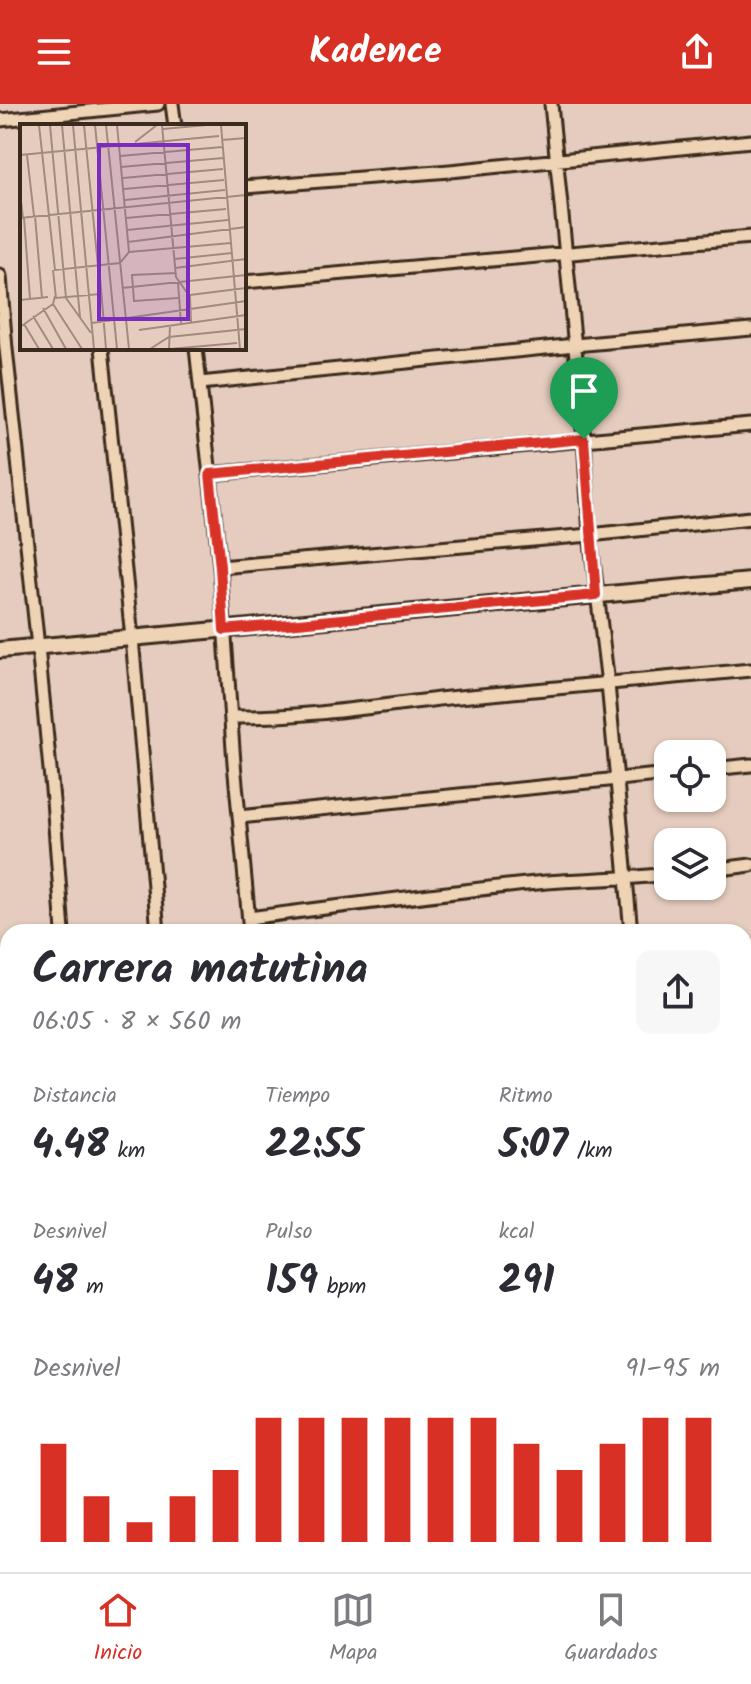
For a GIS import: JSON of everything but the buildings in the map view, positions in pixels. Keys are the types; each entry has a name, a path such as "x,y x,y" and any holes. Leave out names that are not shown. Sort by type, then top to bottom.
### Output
{"street":[{"path":"0,120 80,108 158,104"},
{"path":"172,104 175,124"},
{"path":"551,104 584,439 590,535 608,684 630,924"},
{"path":"246,187 751,141"},
{"path":"246,282 751,237"},
{"path":"0,276 53,800 62,924"},
{"path":"200,383 751,329"},
{"path":"102,350 157,924"},
{"path":"196,350 220,567 249,924"},
{"path":"210,474 751,425"},
{"path":"220,567 751,518"},
{"path":"0,650 751,581"},
{"path":"231,717 297,715 751,670"},
{"path":"726,768 751,765"},
{"path":"239,817 654,775"},
{"path":"726,868 751,865"},
{"path":"249,918 507,886 654,876"}],"route":[{"path":"584,439 596,595 224,630 210,474 584,439"}]}
